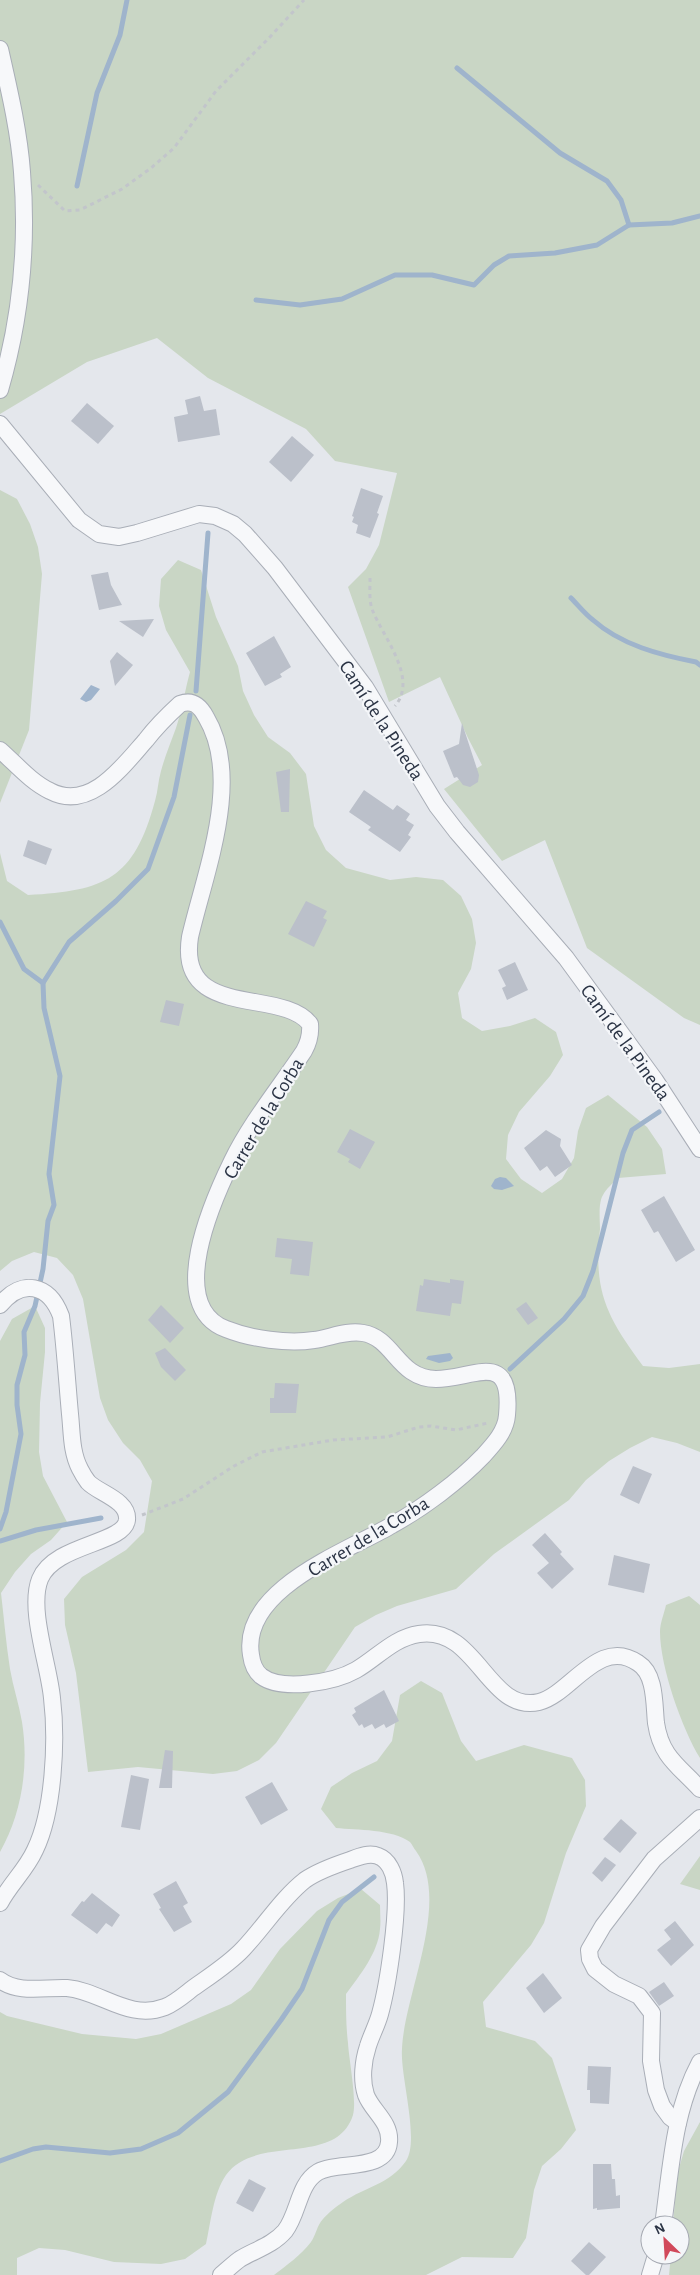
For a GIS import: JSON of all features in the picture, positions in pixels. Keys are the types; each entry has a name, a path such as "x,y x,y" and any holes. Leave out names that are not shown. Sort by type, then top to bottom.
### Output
{"street":[{"path":"0,49 18,137 22,172 24,244 23,280 9,358 0,390"},
{"name":"Camí de la Pineda","path":"0,424 79,520 99,534 119,537 199,514 215,516 239,529 275,568 365,687 386,718 437,806 457,832 566,958 655,1080 700,1149"},
{"name":"Carrer de la Corba","path":"0,750 40,785 51,792 70,796 92,790 113,777 180,704 187,701 194,702 212,726 217,740 221,798 214,846 190,937 189,947 192,968 199,980 220,994 253,1003 288,1009 297,1013 310,1024 310,1032 309,1042 238,1151 209,1217 196,1263 195,1277 199,1301 211,1320 222,1328 270,1340 299,1342 347,1333 362,1333 374,1336 401,1365 413,1374 437,1379 487,1370 503,1380 507,1390 506,1424 490,1448 474,1465 394,1524 321,1563 270,1601 259,1614 251,1633 251,1658 255,1669 262,1678 287,1684 323,1681 354,1672 394,1643 408,1637 422,1633 433,1634 446,1637 459,1644 503,1692 514,1700 525,1703 547,1699 589,1666 601,1660 617,1656 630,1659 640,1664 650,1680 658,1732 665,1752 673,1763 700,1789"},
{"path":"0,1305 12,1294 30,1287 45,1291 57,1305 62,1316 74,1453 87,1481 117,1501 125,1511 127,1520 122,1529 109,1537 76,1548 54,1560 46,1568 40,1579 37,1592 38,1620 49,1671 55,1736 52,1776 40,1839 35,1852 6,1892 0,1904"},
{"path":"678,2122 670,2118 662,2106 656,2090 651,2061 652,2013 639,1996 614,1984 594,1968 589,1950 603,1926 654,1859 700,1818"},
{"path":"0,1980 19,1988 80,1990 124,2008 137,2011 164,2008 175,2002 235,1957 285,1900 306,1880 360,1856 371,1854 380,1856 388,1863 396,1885 396,1905 380,2015 363,2064 366,2095 381,2116 388,2130 390,2143 388,2148 385,2154 376,2160 364,2164 329,2168 317,2173 307,2182 291,2220 275,2241 238,2260 221,2275"},
{"path":"664,2215 682,2104 700,2062"}],"path":[{"path":"22,172 65,210 80,210 122,189 174,148 216,91 270,38 304,0"},
{"path":"370,578 371,607 395,653 402,683 400,701 386,718"},
{"path":"147,1514 183,1499 234,1466 262,1452 333,1440 387,1437 418,1427 431,1426 456,1430 489,1423 507,1415"}],"green space":[{"path":"0,0 700,0 700,1025 684,1018 587,948 545,840 502,861 444,789 482,765 440,677 389,702 348,587 366,569 379,545 397,473 335,461 306,429 208,378 157,338 87,362 0,414"},
{"path":"0,490 17,499 30,524 38,547 42,574 29,730 0,803"},
{"path":"178,560 201,570 216,617 238,666 243,691 254,715 268,737 290,753 306,774 314,826 326,850 346,868 390,880 416,877 443,880 461,896 472,919 476,943 471,969 458,993 462,1018 482,1031 510,1026 535,1018 556,1032 563,1055 550,1076 519,1112 508,1135 506,1159 521,1179 542,1193 562,1179 574,1158 578,1131 586,1108 608,1095 647,1127 662,1149 666,1174 618,1178 601,1198 598,1251 601,1287 605,1303 612,1318 643,1366 669,1368 700,1364 700,1452 677,1443 652,1437 630,1448 609,1461 586,1480 569,1500 494,1554 456,1589 397,1606 355,1627 276,1743 259,1760 237,1771 213,1774 138,1767 88,1772 76,1673 65,1625 64,1599 82,1577 126,1550 144,1532 152,1481 140,1460 123,1443 108,1420 100,1398 83,1299 73,1275 57,1258 34,1252 12,1261 0,1271 0,853 7,881 28,895 77,890 96,884 112,876 126,864 137,848 147,827 155,801 161,771 178,721 190,672 166,630 159,606 161,579"},
{"path":"35,1306 45,1328 39,1452 43,1476 67,1522 51,1540 31,1554 15,1572 1,1593 10,1669 22,1722 25,1755 22,1789 14,1821 0,1852 0,1341 12,1319"},
{"path":"689,1596 700,1605 700,1758 686,1731 673,1697 664,1662 660,1632 666,1605"},
{"path":"421,1681 442,1693 461,1741 476,1761 524,1745 572,1758 585,1780 586,1806 566,1853 544,1923 531,1945 483,2002 486,2027 535,2041 552,2058 576,2130 561,2149 542,2166 534,2190 526,2238 513,2258 462,2257 426,2275 274,2275 294,2260 307,2247 321,2221 330,2212 351,2197 385,2180 400,2169 410,2151 410,2123 402,2049 410,2002 428,1921 429,1895 426,1872 410,1842 384,1832 336,1828 321,1809 331,1787 352,1773 377,1761 392,1741 400,1695"},
{"path":"700,1856 700,1890 680,1884"},
{"path":"361,1889 380,1905 380,1926 379,1938 372,1955 346,1994 347,2031 354,2108 353,2115 344,2131 330,2141 313,2146 256,2155 239,2163 226,2175 218,2191 206,2244 185,2259 161,2264 114,2262 65,2250 39,2248 17,2258 17,2275 0,2275 0,2012 7,2016 82,2034 136,2039 161,2034 231,2004 251,1990 280,1949 317,1911 338,1898"},
{"path":"700,2122 700,2275 669,2275 670,2265 690,2265 690,2215 674,2215 677,2175 684,2151"}],"water":[{"path":"91,685 100,689 91,700 86,702 80,699"},
{"path":"500,1177 506,1178 514,1186 502,1190 494,1189 491,1186 495,1179"},
{"path":"450,1353 453,1358 450,1361 439,1363 426,1359 428,1356"}],"building":[{"path":"200,396 204,411 216,409 220,435 178,442 174,417 188,414 185,400"},
{"path":"87,403 114,426 98,444 71,421"},
{"path":"292,436 314,455 291,482 269,462"},
{"path":"361,488 383,496 377,513 379,514 370,538 356,533 358,525 352,522 354,517 352,516"},
{"path":"108,572 111,585 122,605 99,610 91,575"},
{"path":"154,619 143,637 119,621"},
{"path":"274,636 291,667 280,674 282,677 265,686 246,653"},
{"path":"117,652 133,665 115,686 110,661"},
{"path":"462,723 479,775 478,782 470,787 463,785 457,777 454,778 443,751 459,744"},
{"path":"290,769 289,812 281,812 276,772"},
{"path":"364,790 393,810 397,805 410,814 406,820 414,825 408,835 411,837 400,852 368,830 371,827 349,812"},
{"path":"28,840 52,849 46,865 23,856"},
{"path":"306,901 327,911 323,918 327,920 314,947 288,934"},
{"path":"515,962 528,990 507,1000 502,988 506,986 498,970"},
{"path":"166,1000 184,1004 179,1026 160,1022"},
{"path":"350,1129 375,1142 360,1169 348,1162 350,1159 337,1152"},
{"path":"546,1130 561,1139 560,1146 572,1165 555,1177 547,1166 540,1171 524,1148"},
{"path":"664,1196 695,1250 676,1262 658,1231 654,1233 641,1210"},
{"path":"277,1238 313,1242 309,1276 290,1274 292,1259 275,1257"},
{"path":"424,1279 450,1283 450,1279 464,1281 461,1304 452,1303 450,1316 416,1311 420,1285 423,1286"},
{"path":"526,1302 538,1318 528,1325 516,1309"},
{"path":"161,1305 184,1328 170,1343 148,1320"},
{"path":"165,1348 186,1370 175,1381 161,1367 155,1353"},
{"path":"275,1383 299,1384 296,1413 270,1413 270,1398 274,1398"},
{"path":"633,1466 652,1474 639,1504 620,1495"},
{"path":"545,1533 574,1569 552,1589 537,1573 549,1563 532,1545"},
{"path":"614,1555 650,1564 644,1593 608,1585"},
{"path":"384,1690 399,1721 386,1728 384,1724 375,1729 372,1724 364,1728 362,1724 359,1726 352,1715 356,1712 354,1708"},
{"path":"165,1750 173,1751 172,1788 159,1788"},
{"path":"131,1775 149,1779 140,1830 121,1827"},
{"path":"272,1782 288,1810 261,1825 245,1797"},
{"path":"621,1819 637,1833 620,1853 603,1839"},
{"path":"605,1857 616,1865 602,1882 592,1873"},
{"path":"176,1881 188,1903 183,1906 192,1922 174,1932 159,1909 161,1908 153,1894"},
{"path":"92,1893 120,1915 112,1927 106,1923 97,1934 71,1915 82,1901 84,1902"},
{"path":"675,1921 694,1945 671,1966 657,1950 671,1939 664,1930"},
{"path":"543,1973 562,1998 544,2013 526,1988"},
{"path":"664,1982 674,1996 659,2006 649,1992"},
{"path":"588,2066 611,2067 609,2104 590,2103 590,2090 587,2090"},
{"path":"593,2164 611,2164 612,2179 615,2179 616,2196 620,2195 620,2208 593,2209"},
{"path":"249,2179 266,2188 253,2212 236,2203"},
{"path":"589,2242 606,2257 589,2275 586,2275 571,2261"}],"waterway":[{"path":"77,186 97,93 120,35 127,0"},
{"path":"457,68 560,153 607,181 621,200 629,225 672,223 700,216"},
{"path":"256,300 300,305 342,299 395,275 432,275 474,285 494,265 509,256 555,253 597,245 629,225"},
{"path":"196,691 208,533"},
{"path":"571,598 590,618 616,636 642,648 696,662 700,665"},
{"path":"0,1529 6,1512 21,1434 17,1405 17,1385 25,1355 24,1332 35,1306 43,1269 48,1221 54,1205 49,1174 60,1076 44,1008 43,983 69,942 116,901 148,869 174,797 190,715"},
{"path":"0,922 24,969 43,983"},
{"path":"510,1369 564,1319 583,1296 593,1271 623,1153 632,1130 659,1112"},
{"path":"0,1541 36,1530 101,1518"},
{"path":"0,2161 33,2149 46,2147 110,2153 141,2149 178,2133 228,2092 302,1989 329,1920 342,1902 374,1877"}]}
